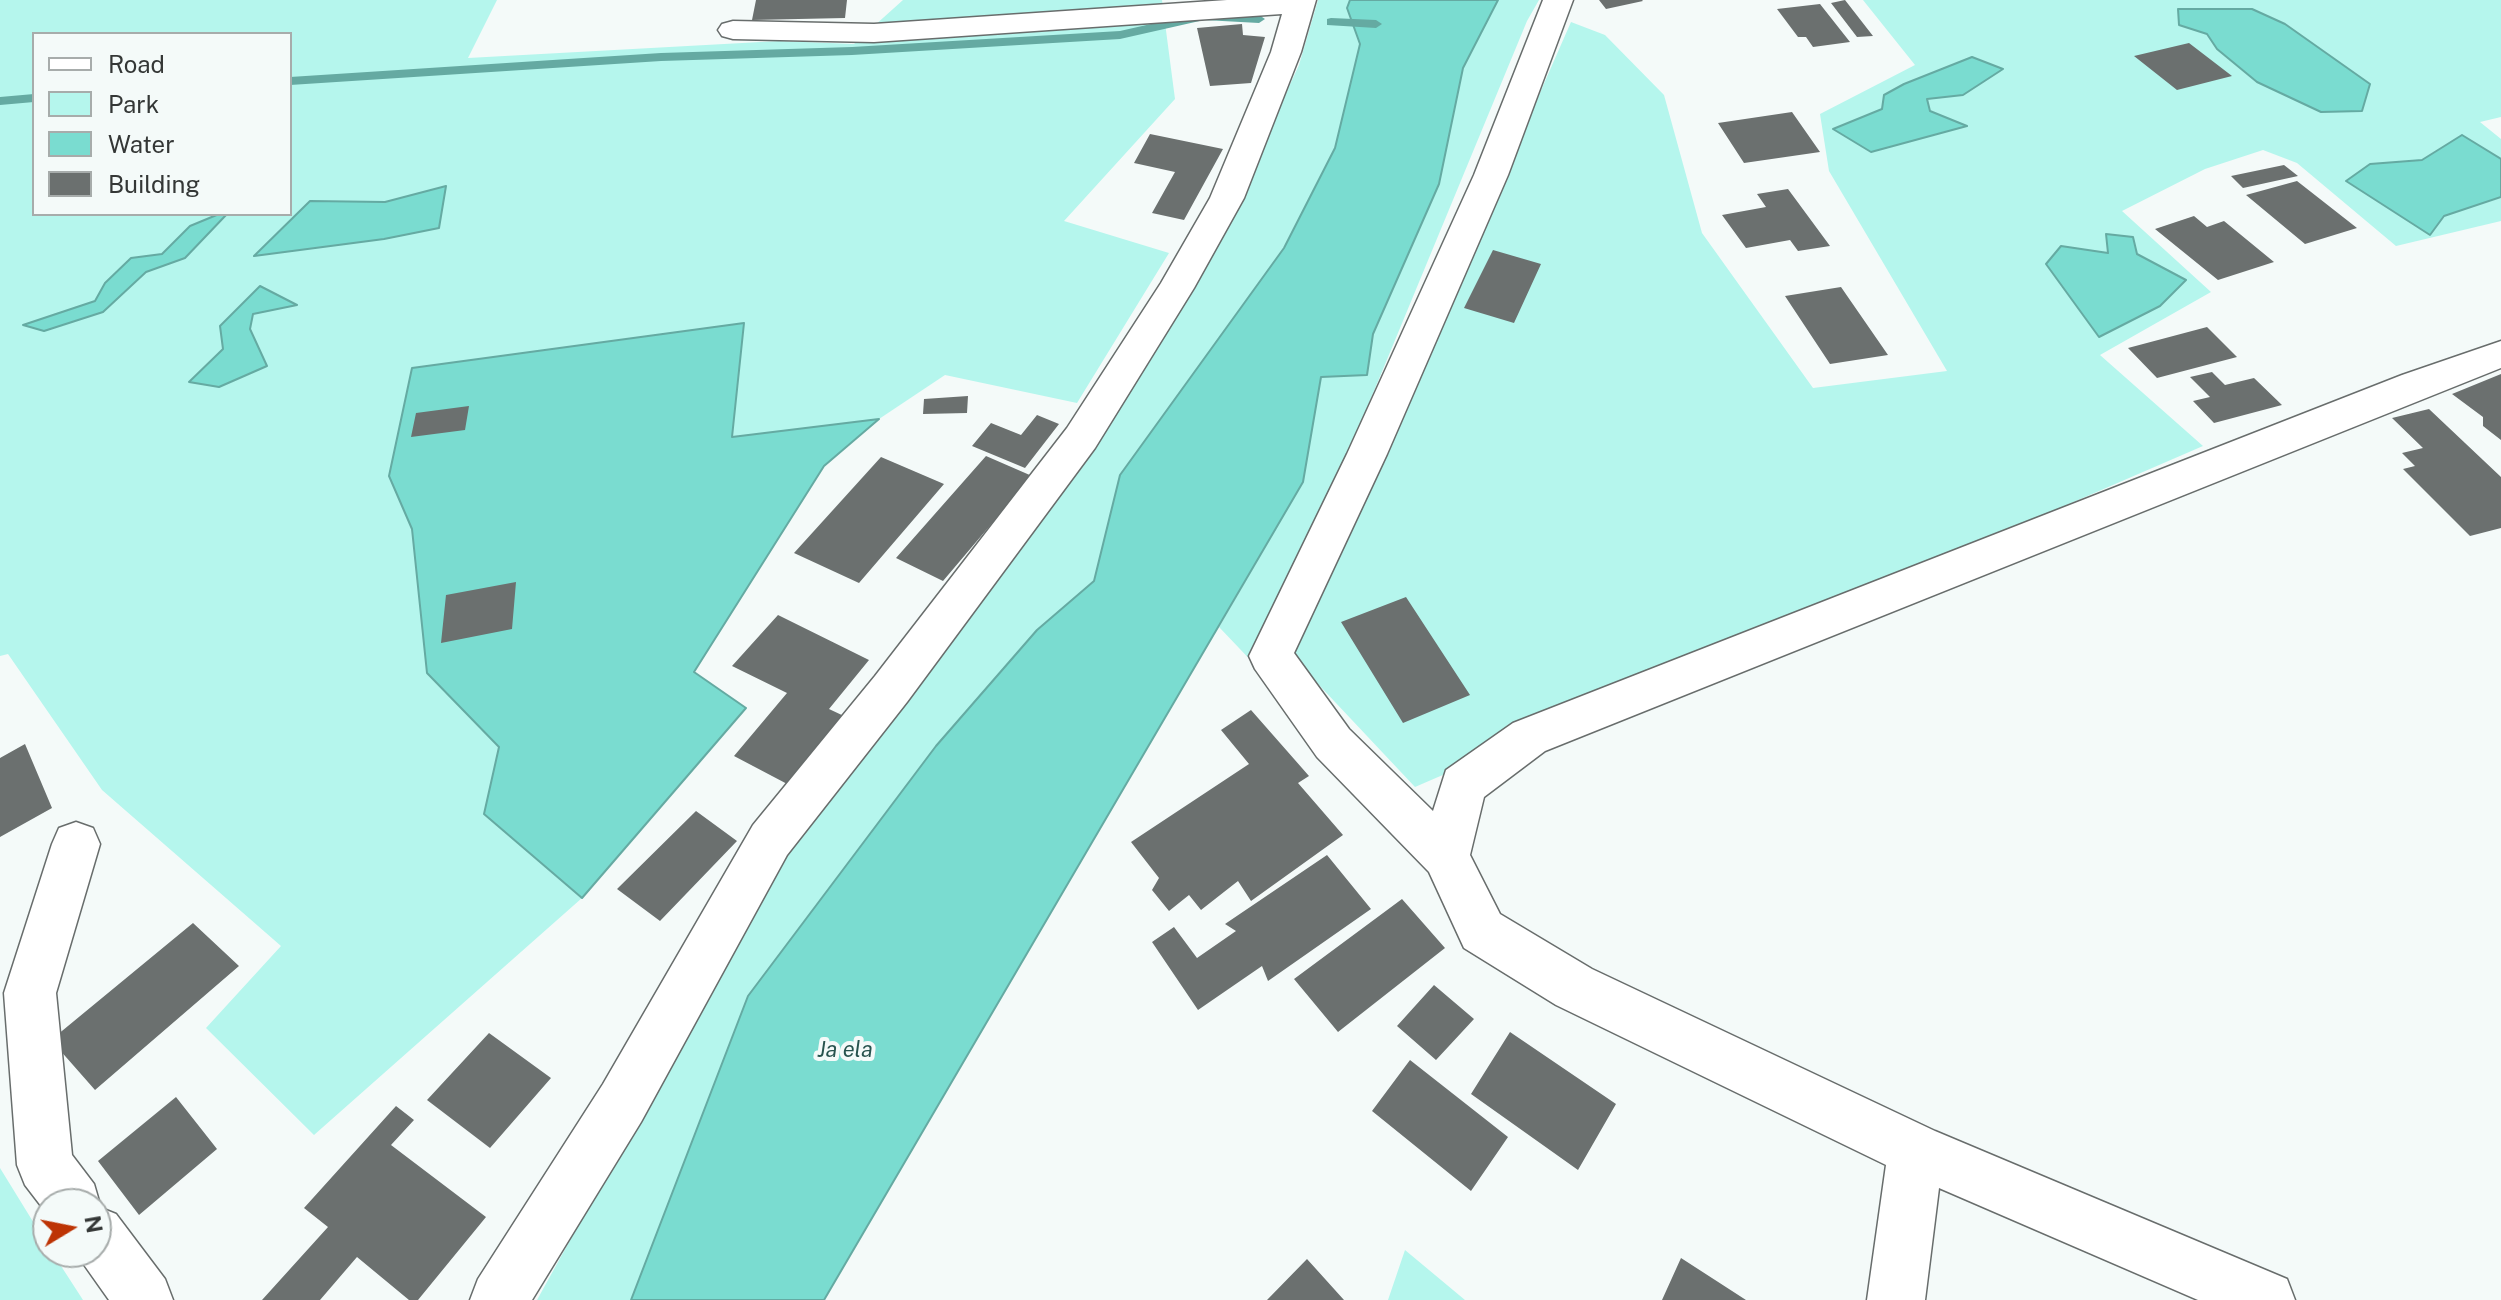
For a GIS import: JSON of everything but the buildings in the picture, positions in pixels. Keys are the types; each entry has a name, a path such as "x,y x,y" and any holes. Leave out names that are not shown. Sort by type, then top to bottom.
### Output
{"street":[{"path":"1558,0 1491,175 1367,454 1271,656 1333,743 1446,856 1482,931 1574,987 1916,1150 2266,1300"},
{"path":"499,1300 622,1103 770,840 891,689 1081,438 1176,288 1227,198 1286,52 1301,2 874,33 733,30"},
{"path":"1446,856 1463,785 1529,737 2415,385 2501,354"},
{"path":"62,1188 45,1165 30,993 76,844"},
{"path":"1896,1300 1916,1150"},
{"path":"112,1256 144,1300"}],"green space":[{"path":"0,0 497,0 468,58 779,41 854,44 903,0 1162,0 1175,99 1064,221 1169,253 1077,403 945,375 879,419 731,437 743,324 412,368 389,476 412,529 427,673 500,747 484,814 582,898 314,1135 206,1028 281,946 102,790 8,654 0,656"},
{"path":"1318,0 1350,0 1347,8 1360,44 1335,148 1284,248 1120,475 1094,581 1037,630 748,996 631,1300 537,1300 777,865 1219,236 1299,65"},
{"path":"1498,0 1539,0 1527,21 1259,669 1219,627 1303,482 1321,377 1367,374 1373,334 1438,184 1463,68"},
{"path":"1863,0 2501,0 2501,117 2480,122 2501,139 2501,221 2396,246 2297,163 2263,150 2205,169 2122,211 2211,292 2100,355 2203,446 1415,787 1287,651 1393,428 1571,22 1605,35 1664,95 1702,233 1813,388 1947,371 1829,171 1820,114 1915,65"},
{"path":"0,1168 32,1220 32,1268 62,1268 83,1300 0,1300"},
{"path":"1405,1250 1465,1300 1388,1300"}],"water":[{"name":"Ja ela","path":"1350,0 1498,0 1463,68 1439,184 1373,334 1367,375 1321,377 1303,482 824,1300 631,1300 748,996 936,746 1037,630 1094,581 1120,475 1284,248 1335,148 1360,44 1347,8"},
{"path":"2178,9 2252,9 2285,24 2370,84 2362,111 2321,112 2257,82 2217,49 2207,34 2179,25"},
{"path":"1972,57 2003,69 1963,95 1927,99 1930,111 1967,126 1871,152 1833,129 1882,109 1884,95 1904,84"},
{"path":"2462,135 2501,159 2501,197 2444,216 2430,235 2346,181 2370,164 2422,160"},
{"path":"446,186 439,228 384,239 254,256 310,201 385,202"},
{"path":"214,216 225,216 185,258 146,272 103,312 44,331 23,325 95,301 105,283 131,258 162,254 190,226"},
{"path":"2106,234 2133,237 2137,254 2186,280 2160,306 2099,337 2046,264 2061,246 2108,253"},
{"path":"260,286 297,305 253,314 250,329 267,366 219,387 189,382 223,349 220,326"},
{"path":"744,323 732,437 879,419 824,466 694,672 746,708 582,898 484,814 499,747 427,673 412,529 389,476 412,368"}],"waterway":[{"path":"292,81 661,57 852,51 1120,35 1204,16 1259,19"},
{"path":"1331,22 1376,24"},
{"path":"0,101 32,98"}]}
